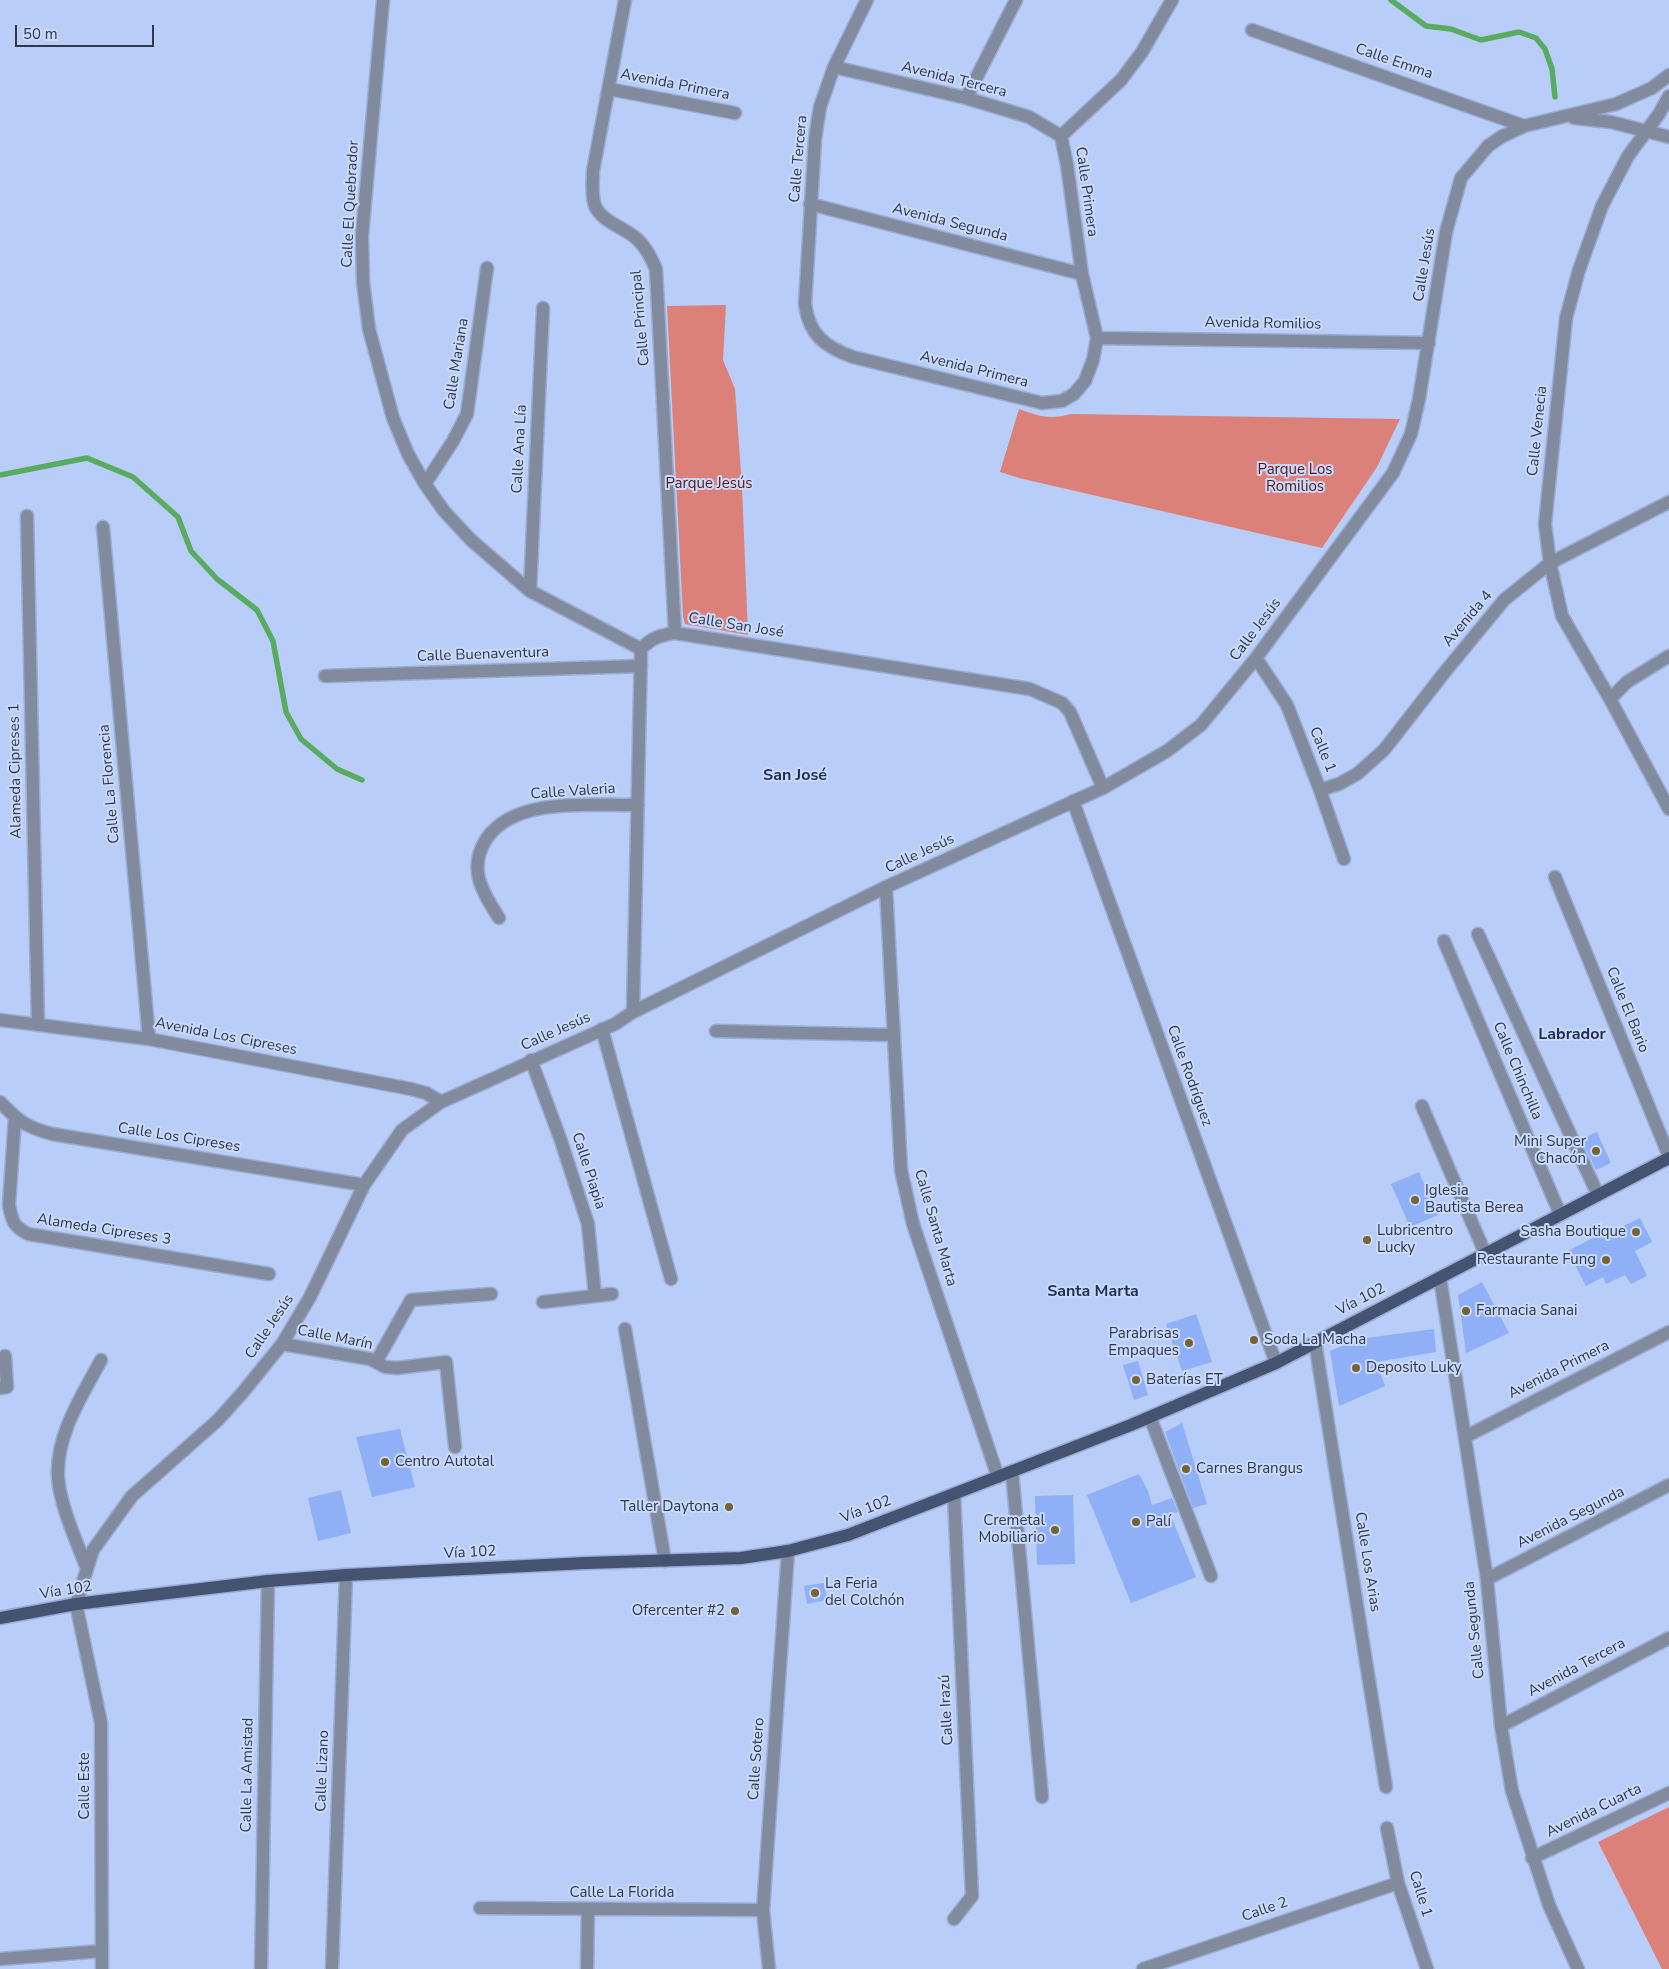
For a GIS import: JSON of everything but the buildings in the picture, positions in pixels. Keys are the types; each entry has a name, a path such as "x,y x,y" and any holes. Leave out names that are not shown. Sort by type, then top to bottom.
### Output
{"main road":[{"name":"Vía 102","path":"0,1618 76,1604 268,1581 346,1575 740,1558 788,1551 848,1535 1150,1417 1276,1363 1669,1157"}],"street":[{"name":"Calle El Quebrador","path":"382,0 362,236 363,282 369,329 392,418 408,454 425,484 444,511 471,540 530,591 641,649"},
{"name":"Calle Principal","path":"625,0 593,171 592,194 595,207 606,219 623,228 639,240 650,255 656,269 675,633"},
{"name":"Calle Tercera","path":"812,330 805,304 810,204 815,139 820,107 834,67 867,0"},
{"path":"966,98 1016,0"},
{"name":"Calle Primera","path":"1097,338 1082,274 1061,136 1121,80 1142,52 1172,0"},
{"name":"Calle Emma","path":"1252,30 1524,126"},
{"name":"Avenida Tercera","path":"834,67 966,98 1029,117 1061,136"},
{"name":"Calle Jesús","path":"76,1604 93,1550 132,1496 218,1420 244,1392 282,1344 310,1297 364,1185 402,1130 441,1102 531,1060 615,1024 633,1012 886,887 1102,788 1167,751 1201,725 1256,658 1393,473 1411,434 1420,399 1446,232 1462,178 1488,146 1524,126 1616,104 1652,88 1669,75"},
{"name":"Avenida Primera","path":"608,89 735,113"},
{"path":"1646,132 1660,114 1669,96"},
{"path":"1563,117 1611,122 1669,137"},
{"name":"Calle Venecia","path":"1646,132 1628,156 1602,206 1579,270 1566,318 1545,524 1550,563 1562,616 1610,699 1669,809"},
{"name":"Avenida Segunda","path":"810,204 1082,274"},
{"name":"Calle Mariana","path":"425,484 453,441 467,414 488,268"},
{"name":"Calle Ana Lía","path":"530,591 542,308"},
{"name":"Avenida Primera","path":"812,330 825,344 836,351 853,357 1042,403 1062,401 1074,394 1080,387 1085,381 1093,360 1097,338"},
{"name":"Avenida Romilios","path":"1097,338 1429,343"},
{"name":"Avenida 4","path":"1320,790 1339,784 1357,774 1384,750 1504,600 1550,563 1669,502"},
{"name":"Alameda Cipreses 1","path":"27,516 38,1024"},
{"name":"Calle La Florencia","path":"103,527 149,1038"},
{"name":"Calle San José","path":"641,649 650,640 662,635 675,633 1030,689 1062,702 1070,712 1102,788"},
{"path":"633,1012 641,649"},
{"path":"1610,699 1627,682 1669,656"},
{"name":"Calle 1","path":"1256,658 1286,705 1320,790 1344,859"},
{"name":"Calle Buenaventura","path":"325,676 641,666"},
{"name":"Calle Rodríguez","path":"1073,801 1276,1363"},
{"name":"Calle Valeria","path":"499,918 486,898 478,878 477,862 481,847 491,833 507,818 528,810 551,807 638,805"},
{"name":"Calle El Bario","path":"1555,877 1669,1157"},
{"name":"Calle Santa Marta","path":"886,887 901,1170 913,1224 998,1477"},
{"path":"1478,934 1598,1195"},
{"name":"Calle Chinchilla","path":"1444,941 1560,1214"},
{"name":"Avenida Los Cipreses","path":"0,1020 149,1038 411,1089 441,1102"},
{"path":"602,1029 671,1278"},
{"path":"716,1031 893,1034"},
{"name":"Calle Piapia","path":"531,1060 560,1138 588,1224 595,1296"},
{"name":"Calle Los Cipreses","path":"0,1102 15,1117 31,1128 52,1134 364,1185"},
{"path":"1422,1106 1485,1253"},
{"name":"Alameda Cipreses 3","path":"15,1117 9,1204 11,1218 18,1228 28,1234 269,1274"},
{"name":"Calle Segunda","path":"1440,1278 1487,1579 1501,1726 1512,1791 1532,1858 1549,1905 1578,1969"},
{"path":"376,1362 411,1300 491,1294"},
{"path":"543,1302 612,1294"},
{"path":"625,1328 665,1561"},
{"name":"Avenida Primera","path":"1464,1436 1669,1332"},
{"name":"Calle Los Arias","path":"1315,1342 1386,1787"},
{"name":"Calle Marín","path":"282,1344 370,1359 385,1367 397,1368 446,1362 455,1447"},
{"path":"0,1388 7,1387 5,1356"},
{"path":"87,1569 67,1517 58,1478 60,1450 74,1411 101,1360"},
{"path":"1150,1417 1210,1576"},
{"path":"1012,1472 1042,1797"},
{"name":"Avenida Segunda","path":"1487,1579 1669,1485"},
{"name":"Calle Irazú","path":"954,1494 972,1896 954,1919"},
{"name":"Calle Sotero","path":"769,1969 763,1910 788,1551"},
{"name":"Calle Lizano","path":"332,1969 346,1575"},
{"name":"Calle La Amistad","path":"261,1969 268,1581"},
{"name":"Calle Este","path":"76,1604 101,1724 102,1969"},
{"name":"Avenida Tercera","path":"1501,1726 1669,1638"},
{"name":"Avenida Cuarta","path":"1532,1858 1669,1792"},
{"name":"Calle 1","path":"1387,1828 1398,1883 1427,1969"},
{"name":"Calle 2","path":"1143,1969 1398,1883"},
{"name":"Calle La Florida","path":"480,1908 763,1910"},
{"path":"587,1969 588,1909"},
{"path":"0,1959 102,1951"}],"green space":[{"name":"Parque Jesús","path":"726,305 723,360 735,389 742,487 748,635 685,624 683,616 667,306"},
{"name":"Parque Los Romilios","path":"1019,409 1050,417 1071,414 1400,419 1377,467 1322,548 1000,472"},
{"path":"1669,1807 1669,1969 1662,1969 1598,1842"}],"waterway":[{"path":"1391,0 1426,26 1451,29 1481,40 1519,32 1536,38 1545,49 1552,69 1555,97"},
{"path":"0,475 87,458 133,477 178,517 191,551 217,579 257,610 273,641 286,712 301,739 337,769 362,780"}],"place":[{"name":"Mini Super Chacón","path":"1596,1151"},
{"name":"Iglesia Bautista Berea","path":"1415,1200"},
{"name":"Sasha Boutique","path":"1636,1232"},
{"name":"Lubricentro Lucky","path":"1367,1240"},
{"name":"Restaurante Fung","path":"1606,1260"},
{"name":"Farmacia Sanai","path":"1466,1311"},
{"name":"Soda La Macha","path":"1254,1340"},
{"name":"Parabrisas Empaques","path":"1189,1343"},
{"name":"Deposito Luky","path":"1356,1368"},
{"name":"Baterías ET","path":"1136,1380"},
{"name":"Centro Autotal","path":"385,1462"},
{"name":"Carnes Brangus","path":"1186,1469"},
{"name":"Taller Daytona","path":"729,1507"},
{"name":"Palí","path":"1136,1522"},
{"name":"Cremetal Mobiliario","path":"1055,1530"},
{"name":"La Feria del Colchón","path":"815,1593"},
{"name":"Ofercenter #2","path":"735,1611"}],"district":[{"name":"San José","path":"795,776"},
{"name":"Labrador","path":"1572,1035"},
{"name":"Santa Marta","path":"1093,1292"}]}
